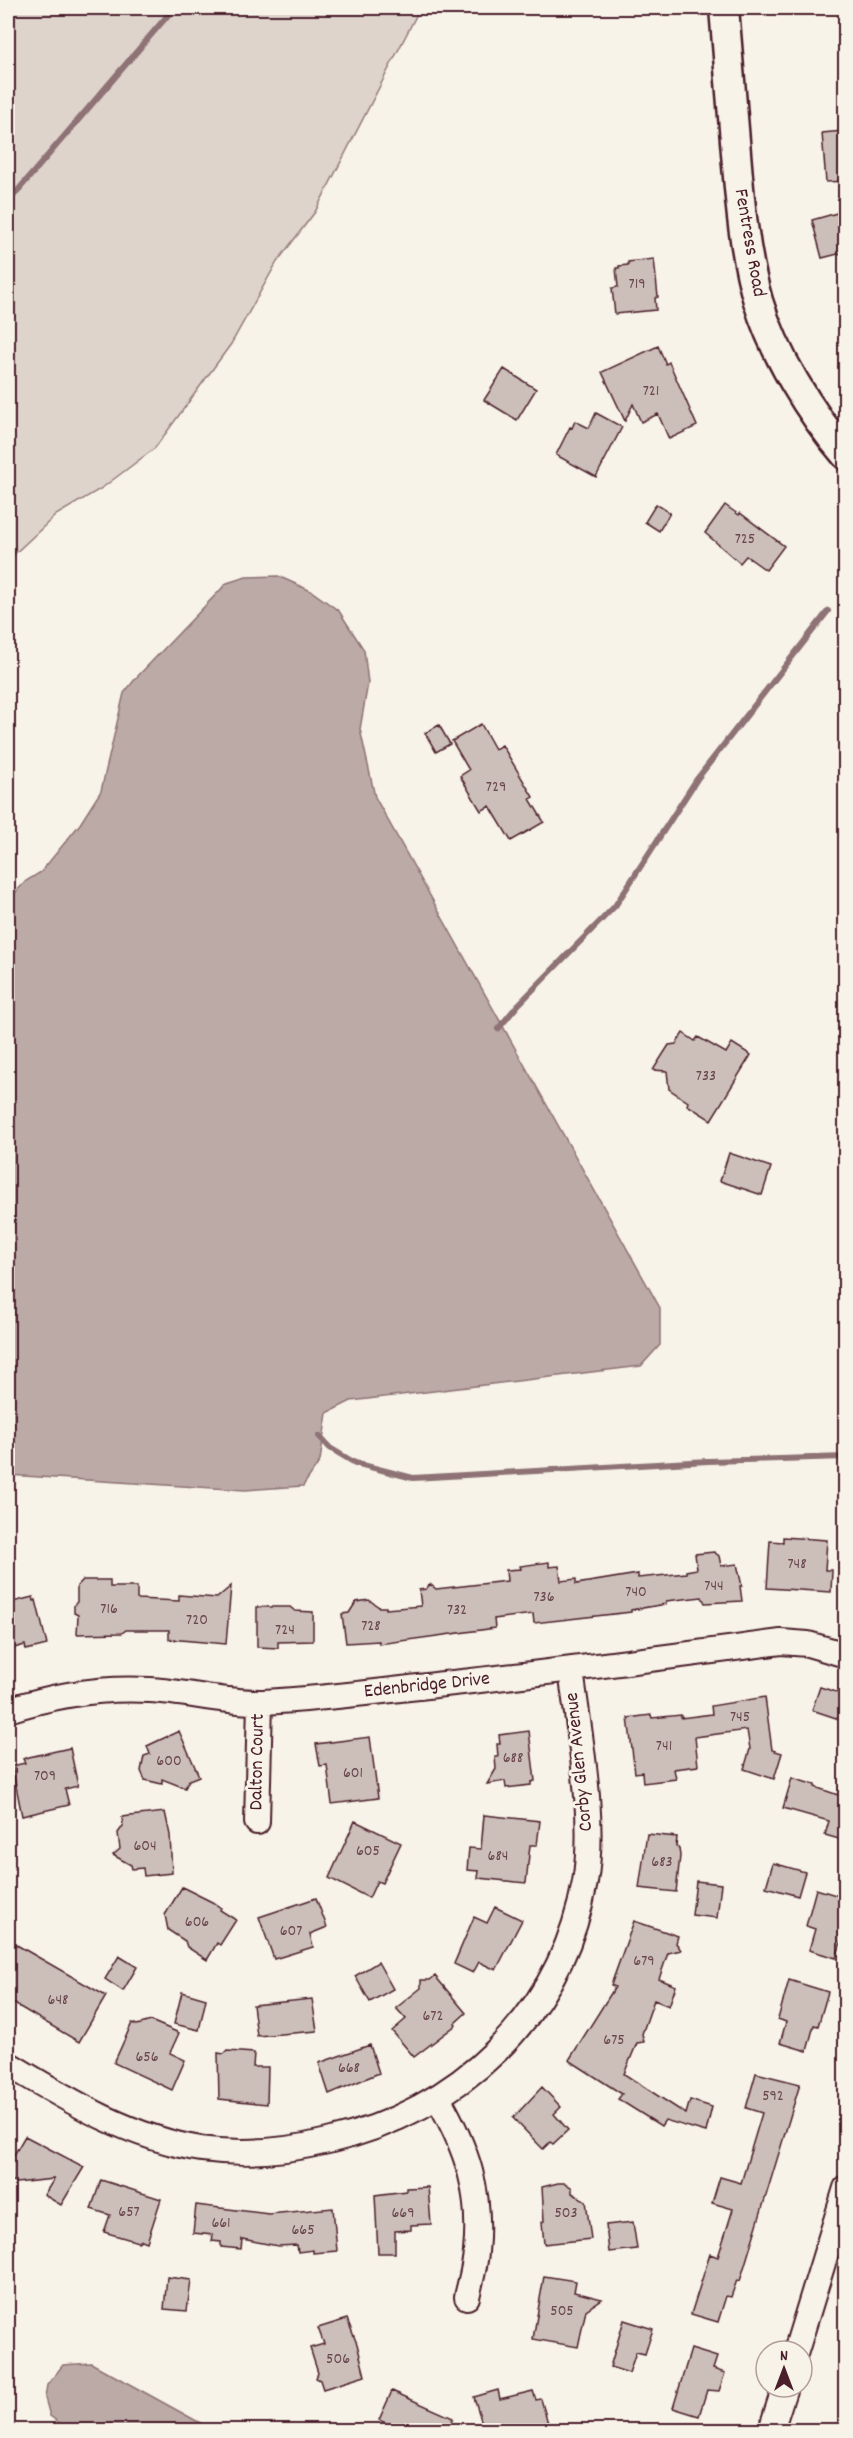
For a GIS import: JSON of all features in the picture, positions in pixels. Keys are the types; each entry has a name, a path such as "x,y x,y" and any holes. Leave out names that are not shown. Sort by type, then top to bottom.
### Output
{"street":[{"name":"Fentress Road","path":"724,8 740,205 747,255 758,302 774,341 795,381 831,438 846,455"},
{"name":"Edenbridge Drive","path":"8,1710 39,1700 96,1690 152,1690 208,1699 260,1702 343,1696 571,1670 782,1642 808,1644 846,1655"},
{"name":"Corby Glen Avenue","path":"8,2064 69,2101 112,2121 156,2139 202,2149 250,2151 297,2148 344,2138 414,2112 438,2098 482,2066 519,2027 549,1982 572,1934 585,1881 589,1827 571,1670"},
{"name":"Dalton Court","path":"257,1822 260,1702"},
{"path":"438,2098 453,2124 470,2166 478,2209 476,2254 467,2297"},
{"path":"800,2339 846,2188"},
{"path":"771,2430 781,2399"}],"shaded area":[{"path":"8,8 420,8 315,212 277,262 231,344 155,448 102,488 56,515 8,560"},
{"path":"278,576 311,591 339,611 364,650 368,683 360,729 375,797 660,1308 660,1345 641,1366 351,1401 327,1413 320,1461 303,1486 245,1490 8,1475 8,900 26,881 41,872 80,824 101,791 124,693 136,678 227,583 246,577"},
{"path":"91,2363 213,2430 70,2430 50,2416 45,2398 47,2385 63,2365"}],"building":[{"path":"843,131 846,181 826,182 822,133"},
{"path":"837,213 841,224 846,223 846,252 822,258 812,220"},
{"path":"654,259 658,297 655,298 656,310 615,314 612,288 618,287 616,268 628,265 628,262"},
{"path":"658,346 666,364 669,362 697,426 669,439 658,414 641,422 633,404 625,421 602,372"},
{"path":"504,369 536,389 517,420 484,400"},
{"path":"596,413 622,427 596,477 556,455 575,421 589,428"},
{"path":"656,504 670,513 659,531 645,522"},
{"path":"725,505 739,515 740,513 784,546 766,570 746,556 740,563 705,533"},
{"path":"481,724 495,749 502,745 533,797 530,799 544,822 511,841 490,806 481,811 460,776 469,770 452,741"},
{"path":"439,725 450,744 436,752 425,733"},
{"path":"683,1033 695,1041 698,1037 726,1053 732,1043 751,1055 711,1120 687,1105 688,1102 669,1089 667,1071 653,1070 669,1045 676,1044"},
{"path":"729,1153 771,1167 762,1195 720,1181"},
{"path":"783,1537 827,1540 825,1570 832,1570 831,1592 767,1588 770,1541 783,1542"},
{"path":"714,1552 719,1556 721,1566 737,1564 742,1586 740,1586 742,1601 705,1603 702,1597 666,1601 666,1604 631,1610 631,1612 534,1623 533,1614 494,1619 495,1628 379,1644 379,1641 346,1643 342,1614 349,1613 356,1602 369,1600 386,1609 421,1606 419,1590 426,1589 430,1584 436,1589 507,1581 506,1570 549,1562 549,1567 559,1566 561,1581 576,1579 576,1584 638,1574 638,1578 686,1573 686,1571 697,1569 695,1554"},
{"path":"83,1580 110,1580 110,1587 137,1587 137,1599 179,1601 179,1595 217,1598 231,1586 226,1644 169,1639 169,1630 126,1630 122,1633 77,1634 78,1615 74,1613 74,1605 77,1602 77,1586"},
{"path":"33,1597 34,1601 36,1600 47,1645 26,1650 25,1645 14,1648 13,1643 8,1644 8,1603"},
{"path":"257,1607 290,1607 295,1611 313,1612 313,1641 278,1642 278,1648 257,1647"},
{"path":"820,1687 846,1695 839,1719 812,1710"},
{"path":"765,1697 772,1750 782,1753 774,1779 744,1769 750,1749 747,1730 695,1737 698,1766 674,1769 676,1779 643,1783 642,1772 635,1773 628,1718 681,1715 681,1718 712,1714 711,1706"},
{"path":"179,1731 199,1776 189,1780 185,1788 162,1779 162,1784 145,1780 141,1771 144,1756 150,1754 147,1746"},
{"path":"529,1731 535,1781 531,1782 531,1785 506,1788 505,1781 487,1784 496,1769 495,1757 498,1757 499,1735"},
{"path":"370,1737 378,1798 332,1804 327,1765 320,1766 316,1744"},
{"path":"70,1748 78,1786 65,1789 69,1805 22,1816 12,1766 25,1763 23,1759 29,1757"},
{"path":"792,1778 838,1795 842,1781 846,1782 846,1841 825,1835 829,1821 783,1808"},
{"path":"165,1812 170,1835 172,1873 144,1876 143,1868 132,1869 131,1865 113,1855 120,1849 118,1833 123,1826 122,1817"},
{"path":"484,1815 540,1821 537,1845 530,1845 526,1883 478,1878 479,1871 467,1870 469,1848 481,1849"},
{"path":"355,1821 401,1843 382,1883 377,1881 369,1898 329,1878"},
{"path":"647,1834 677,1837 676,1847 679,1848 680,1856 676,1892 639,1888"},
{"path":"773,1863 805,1872 798,1896 766,1887"},
{"path":"696,1881 721,1884 717,1918 692,1915"},
{"path":"182,1887 212,1902 236,1920 220,1945 217,1943 207,1960 187,1947 185,1941 168,1930 165,1915"},
{"path":"816,1889 846,1898 846,1927 836,1958 809,1950 815,1929 806,1926"},
{"path":"316,1898 327,1927 310,1934 313,1947 274,1959 259,1917"},
{"path":"495,1907 522,1920 496,1970 479,1962 473,1973 454,1964 474,1917 487,1923"},
{"path":"634,1921 678,1936 676,1943 681,1950 668,1953 659,1979 676,1986 669,2006 654,2000 642,2034 644,2042 637,2043 624,2074 686,2114 690,2100 712,2107 706,2132 665,2120 661,2126 618,2099 622,2094 569,2060 615,1987 611,1985"},
{"path":"8,1940 106,1996 79,2042 8,2000"},
{"path":"119,1956 137,1967 123,1991 105,1979"},
{"path":"378,1962 393,1989 370,2002 355,1976"},
{"path":"435,1976 466,2013 455,2023 456,2025 414,2057 392,2031 406,2019 396,2008 421,1988 421,1980 430,1980"},
{"path":"789,1980 828,1992 818,2026 814,2025 807,2051 780,2043 786,2022 778,2019"},
{"path":"182,1992 206,1999 199,2030 174,2024"},
{"path":"312,1999 317,2031 257,2036 253,2005"},
{"path":"151,2021 179,2033 170,2053 185,2060 172,2090 114,2063 132,2023 137,2025"},
{"path":"370,2045 379,2073 329,2094 319,2063"},
{"path":"227,2051 254,2053 253,2067 268,2067 267,2104 219,2099 218,2053 224,2054"},
{"path":"756,2073 800,2084 740,2281 737,2280 731,2297 726,2296 718,2322 691,2314 710,2254 718,2257 733,2209 712,2203 720,2177 741,2183 762,2113 746,2108"},
{"path":"542,2087 561,2107 554,2114 568,2130 553,2144 550,2142 543,2149 513,2118"},
{"path":"25,2136 84,2167 61,2205 44,2195 54,2179 16,2183 8,2178 8,2165"},
{"path":"101,2180 161,2199 147,2242 142,2240 138,2242 104,2232 110,2215 91,2209"},
{"path":"565,2183 572,2188 572,2193 586,2201 591,2239 544,2244 542,2187"},
{"path":"428,2187 431,2224 411,2225 411,2230 395,2231 395,2253 378,2253 375,2195 406,2191 406,2188"},
{"path":"196,2205 269,2214 333,2208 337,2251 298,2252 297,2245 278,2246 242,2239 241,2249 221,2247 221,2242 212,2241 213,2235 193,2233"},
{"path":"633,2222 637,2249 609,2252 606,2225"},
{"path":"544,2276 576,2281 574,2292 602,2299 586,2310 578,2347 533,2339"},
{"path":"167,2277 191,2280 187,2311 164,2309"},
{"path":"347,2319 357,2344 365,2376 323,2389 320,2380 316,2378 318,2373 310,2348 324,2344 318,2328"},
{"path":"624,2320 653,2329 645,2354 636,2352 629,2373 610,2367"},
{"path":"691,2349 717,2357 713,2369 725,2373 719,2391 707,2390 699,2416 673,2408"},
{"path":"498,2390 500,2399 533,2391 536,2400 541,2399 550,2430 484,2430 474,2397"},
{"path":"392,2391 453,2418 447,2430 401,2430 379,2420"}],"waterway":[{"path":"8,202 174,8"},
{"path":"498,1029 518,1005 615,906 697,779 828,611"},
{"path":"319,1436 330,1448 355,1463 413,1478 708,1461 846,1457"}]}
